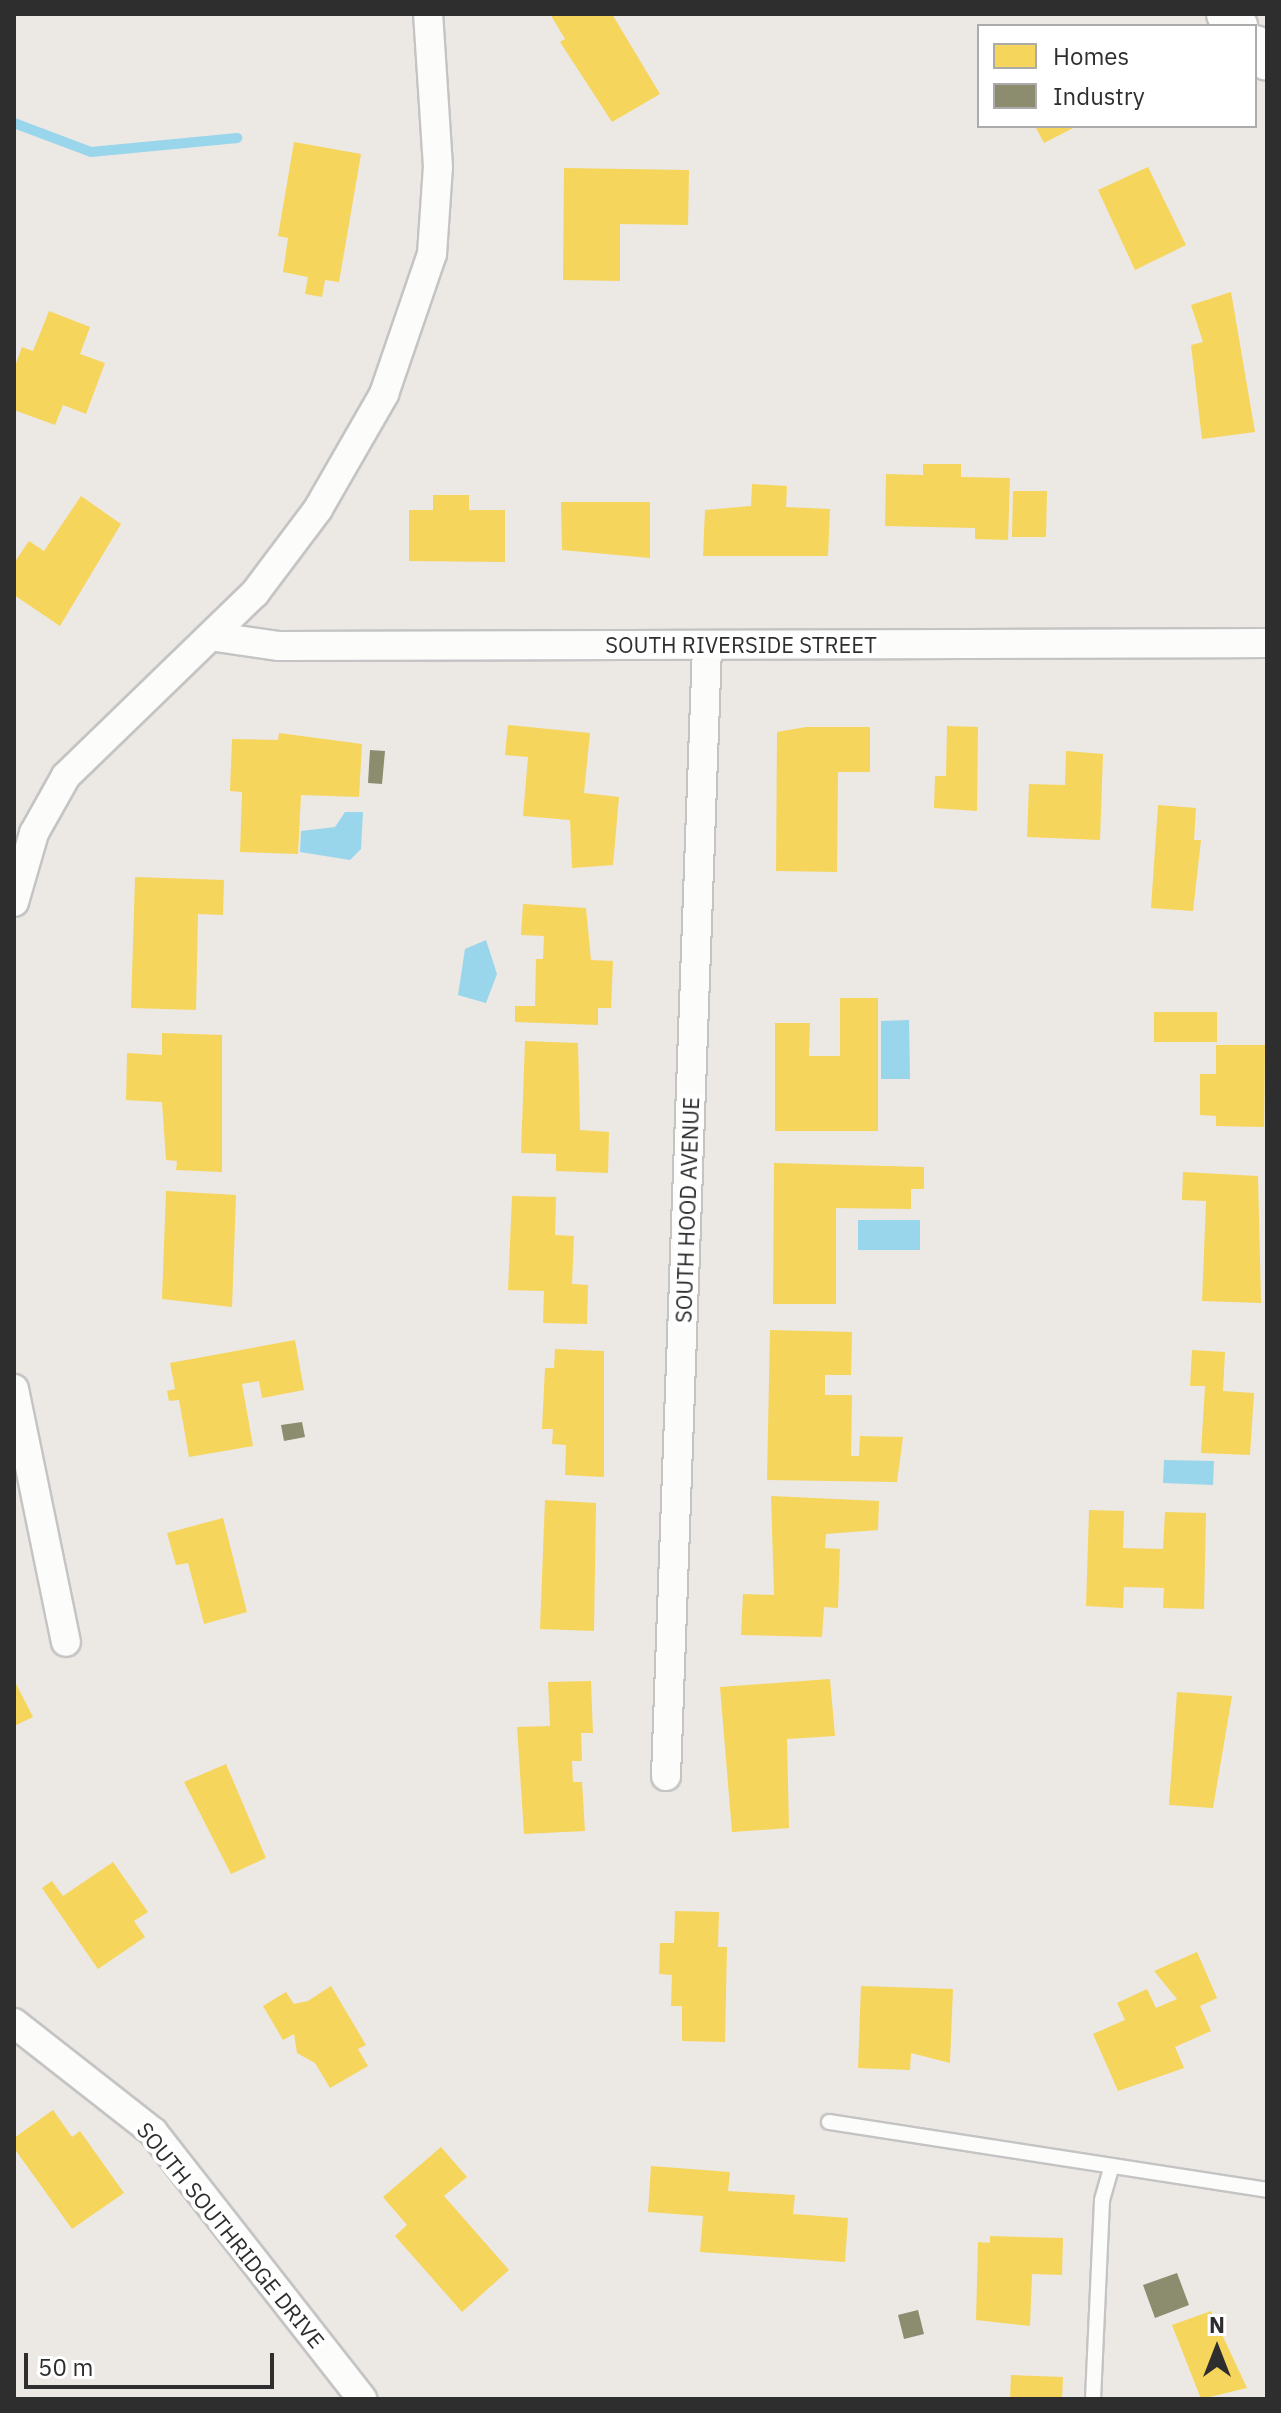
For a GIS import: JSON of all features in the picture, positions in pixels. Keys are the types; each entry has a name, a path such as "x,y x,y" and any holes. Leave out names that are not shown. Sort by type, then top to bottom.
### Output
{"street":[{"path":"14,902 34,833 66,776 216,637 318,509 404,350 432,254 437,207 428,14"},
{"name":"SOUTH RIVERSIDE STREET","path":"216,637 279,646 1267,643"},
{"name":"SOUTH HOOD AVENUE","path":"666,1776 707,645"},
{"path":"14,1389 66,1642"},
{"name":"SOUTH SOUTHRIDGE DRIVE","path":"14,2023 153,2132 362,2399"}],"lane":[{"path":"829,2122 1267,2190"},
{"path":"1093,2399 1102,2200 1112,2166"}],"water":[{"path":"345,812 363,812 361,849 350,860 300,852 301,831 335,827"},
{"path":"486,940 497,974 486,1003 458,995 465,949"},
{"path":"909,1020 910,1079 881,1079 881,1021"},
{"path":"858,1220 920,1220 920,1250 858,1250"},
{"path":"1164,1460 1214,1461 1213,1485 1163,1483"}],"building: Homes":[{"path":"550,14 612,14 660,94 612,122 560,42 565,39"},
{"path":"1036,128 1073,128 1044,143"},
{"path":"294,142 361,154 339,282 325,280 322,297 305,294 308,277 283,272 288,238 278,236"},
{"path":"1148,167 1186,245 1135,270 1098,190"},
{"path":"564,168 689,170 688,225 620,224 620,281 563,280"},
{"path":"1231,292 1255,432 1202,439 1191,345 1203,342 1191,305"},
{"path":"49,311 90,327 80,354 105,363 86,414 63,405 55,425 14,410 14,369 22,347 33,351"},
{"path":"923,464 961,464 961,477 1010,478 1008,540 975,539 975,528 885,526 886,474 923,475"},
{"path":"752,484 787,486 786,507 830,509 828,556 703,556 705,510 751,506"},
{"path":"1013,491 1047,491 1046,537 1012,537"},
{"path":"433,495 469,495 469,510 505,510 505,562 409,561 409,510 433,510"},
{"path":"81,496 121,524 60,626 14,595 14,563 29,541 44,551"},
{"path":"561,502 650,502 650,558 562,550"},
{"path":"508,725 590,733 584,793 619,797 613,865 572,868 570,820 523,816 528,757 505,755"},
{"path":"947,726 978,727 977,811 934,808 935,776 946,776"},
{"path":"806,727 870,727 870,772 838,772 837,872 776,871 777,732"},
{"path":"279,733 362,744 359,797 301,795 298,854 240,852 242,792 230,791 232,739 278,740"},
{"path":"1066,751 1103,754 1100,840 1027,837 1029,784 1065,785"},
{"path":"1158,805 1196,808 1194,840 1201,840 1193,911 1151,908"},
{"path":"135,877 224,880 223,915 198,914 196,1010 131,1008"},
{"path":"523,904 586,908 591,960 613,961 611,1008 598,1008 598,1025 515,1022 515,1006 535,1006 536,959 543,959 544,936 521,935"},
{"path":"840,998 878,998 878,1131 775,1131 775,1023 810,1023 809,1056 840,1056"},
{"path":"1154,1012 1217,1012 1217,1042 1154,1042"},
{"path":"162,1033 222,1035 222,1172 176,1170 177,1161 166,1160 162,1102 126,1100 127,1053 162,1055"},
{"path":"525,1041 578,1043 580,1130 609,1132 608,1173 556,1171 556,1154 521,1153"},
{"path":"1216,1045 1265,1045 1264,1127 1216,1126 1216,1116 1200,1115 1200,1074 1216,1074"},
{"path":"774,1163 924,1167 924,1189 911,1189 911,1209 836,1208 836,1304 773,1304"},
{"path":"1183,1172 1258,1176 1261,1303 1202,1301 1206,1201 1182,1200"},
{"path":"166,1191 236,1195 232,1307 162,1299"},
{"path":"512,1196 556,1197 555,1235 574,1236 572,1284 588,1285 587,1324 543,1323 544,1291 508,1290"},
{"path":"770,1330 852,1332 851,1375 825,1375 825,1395 852,1395 851,1456 859,1456 860,1436 903,1437 897,1482 767,1480"},
{"path":"295,1340 304,1390 262,1398 259,1381 242,1384 253,1446 189,1457 179,1400 169,1401 167,1391 175,1389 170,1363"},
{"path":"555,1349 604,1351 604,1477 565,1475 566,1445 552,1444 553,1429 542,1429 545,1368 554,1368"},
{"path":"1192,1350 1225,1352 1223,1391 1254,1393 1250,1455 1201,1453 1205,1386 1190,1386"},
{"path":"771,1496 879,1501 878,1530 826,1534 825,1548 840,1549 838,1608 824,1607 822,1637 741,1635 743,1594 774,1595"},
{"path":"545,1500 596,1503 594,1631 540,1629"},
{"path":"1089,1510 1124,1511 1123,1548 1163,1549 1165,1512 1206,1513 1204,1609 1163,1608 1164,1588 1124,1587 1123,1608 1086,1606"},
{"path":"223,1518 247,1612 204,1624 188,1563 176,1565 167,1533"},
{"path":"830,1679 835,1736 787,1739 789,1828 732,1832 720,1687"},
{"path":"14,1680 33,1717 14,1726"},
{"path":"591,1681 593,1733 581,1733 582,1761 572,1761 573,1782 582,1782 585,1831 524,1834 517,1727 550,1726 548,1682"},
{"path":"1177,1692 1232,1696 1213,1808 1169,1805"},
{"path":"226,1764 266,1858 231,1874 184,1782"},
{"path":"113,1862 148,1912 134,1921 145,1937 98,1969 42,1888 52,1881 63,1896"},
{"path":"675,1911 719,1912 718,1947 727,1947 725,2042 682,2041 682,2006 671,2006 672,1975 659,1974 660,1943 674,1943"},
{"path":"1197,1952 1217,1998 1200,2006 1211,2031 1175,2047 1184,2068 1118,2091 1093,2034 1125,2020 1117,2003 1147,1989 1156,2008 1177,1999 1154,1971"},
{"path":"331,1986 366,2045 358,2049 368,2066 330,2088 315,2063 297,2053 294,2034 283,2040 263,2006 286,1992 294,2004 308,2001"},
{"path":"861,1986 953,1989 950,2063 911,2053 910,2070 858,2068"},
{"path":"53,2110 72,2137 80,2131 124,2193 72,2229 14,2148 14,2138"},
{"path":"441,2147 467,2177 444,2196 509,2270 462,2312 395,2236 407,2225 383,2197"},
{"path":"651,2166 730,2172 728,2191 795,2195 793,2214 848,2218 845,2262 700,2252 703,2216 648,2212"},
{"path":"990,2236 1063,2238 1062,2275 1032,2274 1030,2326 976,2320 978,2242 990,2243"},
{"path":"1211,2311 1247,2388 1201,2399 1172,2325"},
{"path":"1011,2375 1063,2377 1062,2399 1010,2399"}],"building: Industry":[{"path":"370,750 385,751 382,784 368,783"},
{"path":"302,1422 305,1437 284,1441 281,1425"},
{"path":"1177,2273 1189,2305 1155,2318 1143,2285"},
{"path":"918,2310 924,2334 904,2339 898,2315"}],"waterway":[{"path":"14,123 91,152 237,138"}]}
